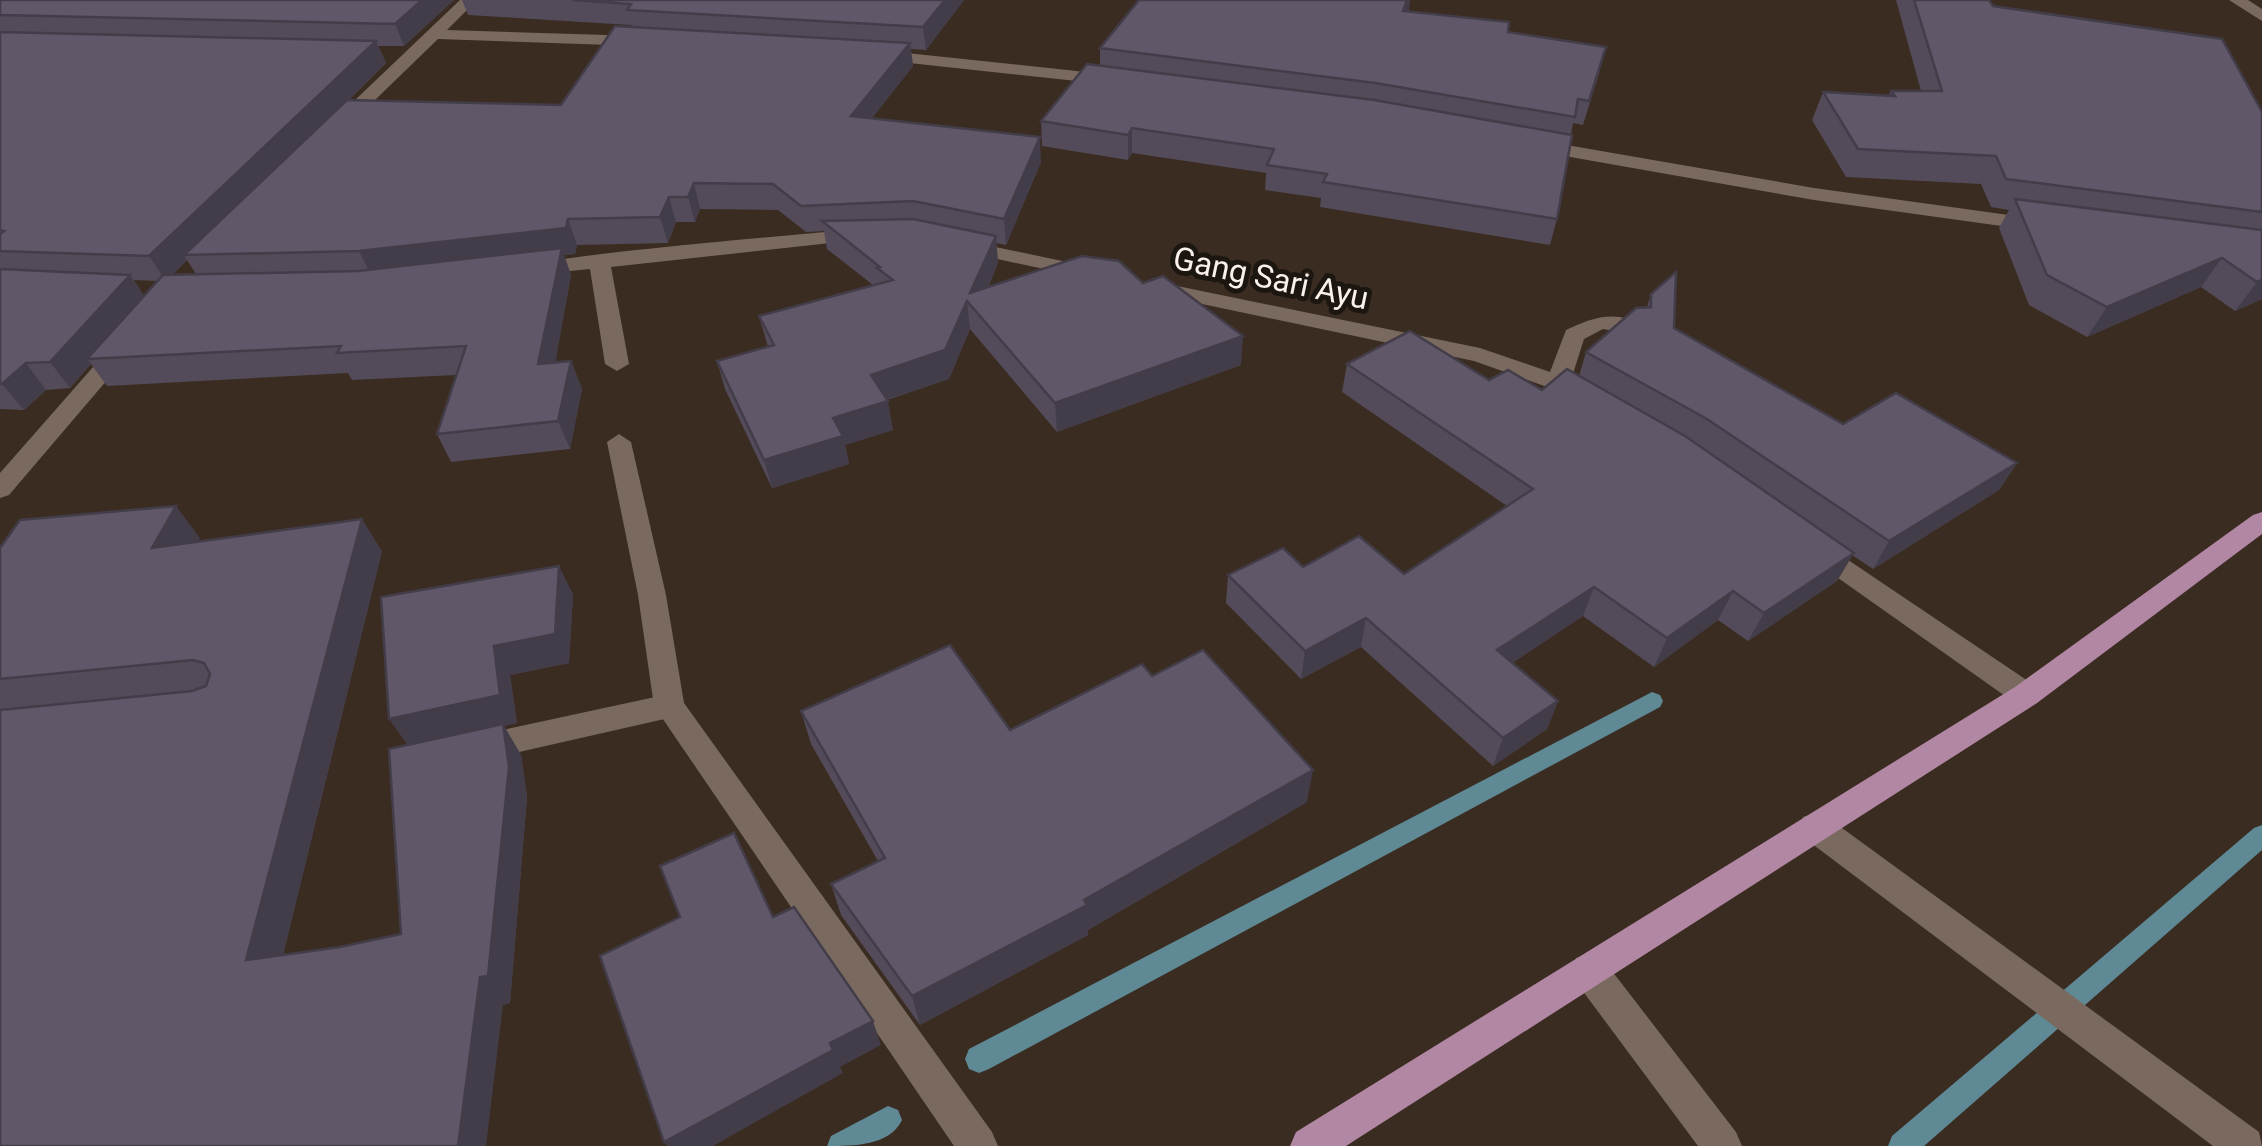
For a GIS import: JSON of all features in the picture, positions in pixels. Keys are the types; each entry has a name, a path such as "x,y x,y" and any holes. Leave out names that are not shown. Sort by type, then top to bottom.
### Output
{"main road":[{"path":"1310,1146 2026,696 2262,521"}],"street":[{"path":"325,139 400,55 431,34 468,0"},
{"path":"2238,0 2262,16"},
{"path":"431,34 650,42"},
{"path":"861,54 1133,82"},
{"path":"1506,140 1814,194 2056,228"},
{"path":"501,273 599,260 878,235"},
{"name":"Gang Sari Ayu","path":"936,240 1480,355 1558,383 1606,410"},
{"path":"599,260 617,364"},
{"path":"1558,383 1574,334 1600,322 1630,326"},
{"path":"0,489 144,324"},
{"path":"619,442 652,594 669,706 978,1146"},
{"path":"1798,536 2026,696"},
{"path":"450,754 669,706"},
{"path":"1816,828 2244,1146"},
{"path":"1589,970 1722,1146"}],"building":[{"path":"0,0 422,0 395,24 0,15"},
{"path":"572,0 945,0 923,27 627,10 631,4"},
{"path":"1139,0 1407,0 1403,11 1509,22 1508,32 1606,47 1589,101 1578,99 1575,117 1375,83 1100,48"},
{"path":"1914,0 1989,0 1993,6 2222,39 2262,112 2262,212 2006,179 1996,156 1858,149 1823,92 1895,96 1891,91 1942,91"},
{"path":"615,26 910,43 851,116 1040,137 1004,219 913,201 801,206 773,184 694,183 688,197 669,197 660,217 568,219 566,228 359,251 184,255 347,100 561,105"},
{"path":"0,32 376,41 149,256 0,251 0,234 4,231 0,230"},
{"path":"1087,64 1374,100 1572,135 1557,219 1323,182 1327,174 1267,165 1274,149 1132,128 1128,135 1041,121"},
{"path":"2015,199 2262,230 2262,280 2257,282 2222,258 2107,307 2047,275"},
{"path":"913,219 996,236 970,293 1082,256 1119,261 1143,283 1163,276 1243,336 1055,403 967,301 945,350 871,375 888,401 833,418 843,436 764,460 717,361 774,345 759,316 893,280 822,221"},
{"path":"562,248 538,364 571,361 558,421 437,434 466,346 337,353 341,346 87,359 163,275 358,271"},
{"path":"0,269 130,275 50,362 26,363 0,384"},
{"path":"1676,272 1674,328 1843,424 1896,393 2017,463 1889,541 1707,419 1586,352 1636,308 1651,307 1651,294"},
{"path":"1410,331 1489,380 1508,370 1542,390 1567,369 1685,436 1854,553 1764,613 1733,591 1667,638 1594,587 1497,650 1558,701 1503,738 1366,618 1305,651 1228,575 1283,548 1303,567 1359,536 1404,574 1533,489 1347,364"},
{"path":"176,506 152,548 362,519 246,960 401,934 389,749 503,724 509,767 488,976 480,977 458,1146 0,1146 0,710 192,691 206,686 210,674 204,663 193,660 0,679 0,548 20,520"},
{"path":"559,566 555,634 494,646 500,695 389,719 381,597"},
{"path":"950,645 1010,730 1142,664 1152,676 1203,650 1313,770 1084,900 1087,905 912,996 831,884 885,858 801,711"},
{"path":"734,833 773,917 794,907 873,1021 830,1043 833,1050 664,1142 600,956 680,917 660,866"}],"waterway":[{"path":"979,1059 1652,701"},
{"path":"1902,1146 2262,835"},
{"path":"841,1146 888,1120"}]}
